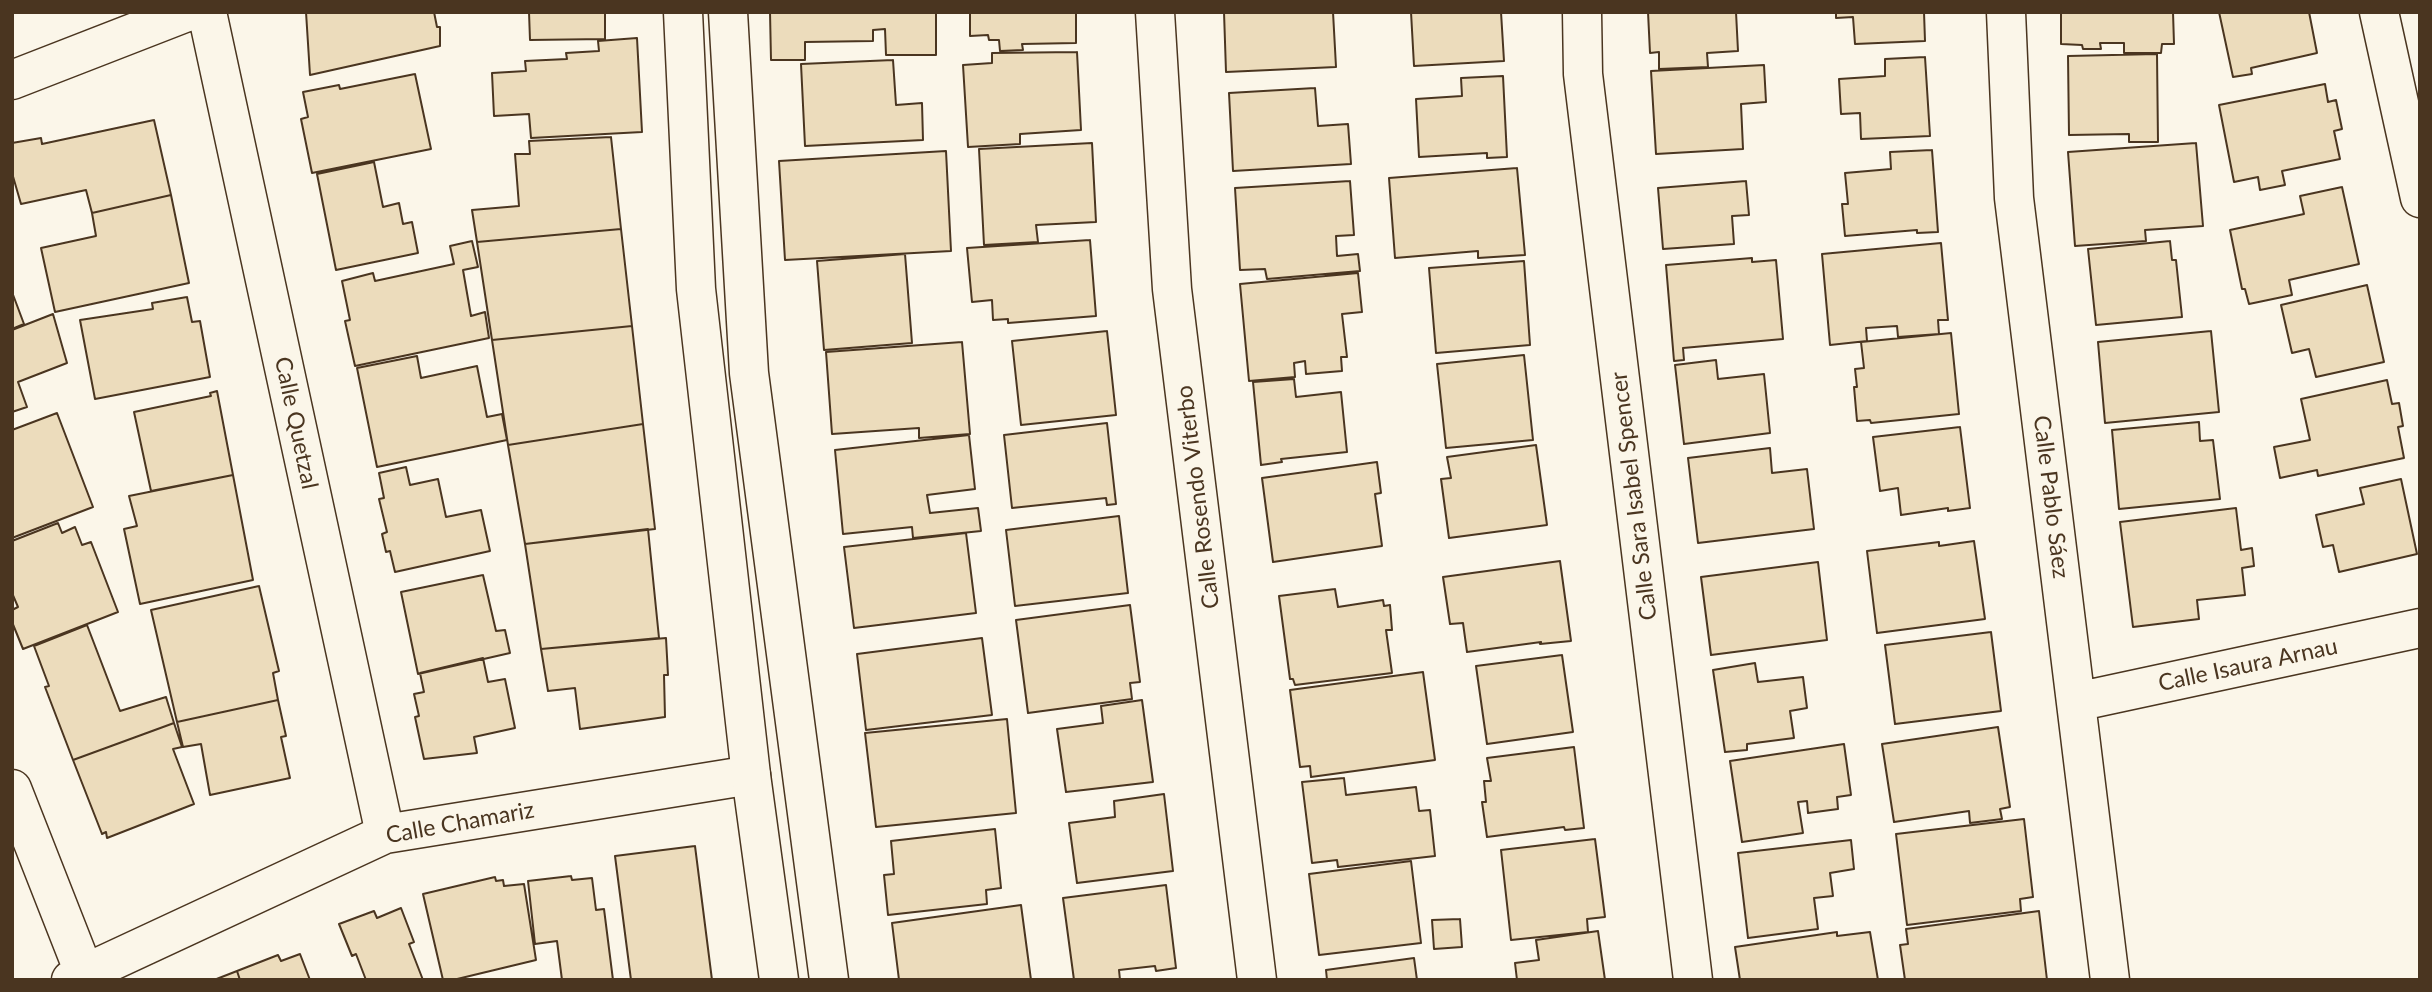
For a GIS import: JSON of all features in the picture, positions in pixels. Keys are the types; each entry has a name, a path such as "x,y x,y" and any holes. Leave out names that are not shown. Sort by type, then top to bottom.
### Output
{"street":[{"path":"12,80 187,12"},
{"name":"Calle Quetzal","path":"208,12 385,834"},
{"path":"683,12 696,289 751,775 779,980"},
{"path":"728,12 749,373 829,980"},
{"name":"Calle Rosendo Viterbo","path":"1155,12 1172,289 1257,980"},
{"name":"Calle Sara Isabel Spencer","path":"1582,12 1583,74 1693,980"},
{"name":"Calle Pablo Sáez","path":"2006,12 2014,198 2110,980"},
{"path":"2379,12 2420,198"},
{"name":"Calle Isaura Arnau","path":"2076,702 2420,628"},
{"name":"Calle Chamariz","path":"81,978 385,834 751,775"},
{"path":"12,789 81,978"}],"building":[{"path":"306,12 434,12 437,27 440,27 440,46 310,75"},
{"path":"529,12 605,12 605,39 530,40"},
{"path":"770,12 936,12 936,55 886,55 885,29 873,30 873,41 805,42 805,60 771,60"},
{"path":"970,12 1076,12 1076,43 1022,44 1023,50 1000,51 999,40 989,40 988,35 970,36"},
{"path":"1224,12 1333,12 1336,67 1226,72"},
{"path":"1411,12 1501,12 1504,61 1414,66"},
{"path":"1648,12 1736,12 1738,51 1707,53 1708,67 1659,69 1659,52 1650,53"},
{"path":"1836,12 1924,12 1925,41 1855,44 1853,17 1836,18"},
{"path":"2061,12 2173,12 2174,44 2162,44 2161,53 2124,53 2124,43 2100,43 2101,49 2083,49 2082,45 2061,44"},
{"path":"2219,12 2309,12 2317,53 2251,68 2252,74 2233,77"},
{"path":"637,38 642,132 531,138 529,114 494,116 492,73 526,71 525,61 567,59 566,53 599,51 598,41"},
{"path":"1077,52 1081,130 1020,134 1020,144 968,147 963,65 992,63 992,53"},
{"path":"2157,54 2158,142 2129,142 2129,134 2069,135 2068,56"},
{"path":"1925,57 1930,136 1861,139 1860,113 1841,114 1839,79 1885,76 1885,59"},
{"path":"893,60 896,105 922,103 923,140 805,146 801,64"},
{"path":"1764,65 1766,102 1741,104 1743,149 1656,154 1651,71"},
{"path":"415,74 431,149 312,173 301,119 308,117 303,92 339,85 340,89"},
{"path":"1503,76 1507,157 1487,158 1487,153 1419,157 1416,99 1462,96 1461,78"},
{"path":"2325,84 2328,102 2336,100 2342,129 2334,131 2340,159 2282,171 2285,185 2260,190 2258,177 2234,182 2219,105"},
{"path":"1315,88 1318,126 1348,124 1351,164 1233,171 1229,93"},
{"path":"154,120 171,195 92,213 86,190 21,204 12,173 12,143 41,138 42,144"},
{"path":"611,137 621,229 477,242 472,210 519,206 515,154 530,154 529,141"},
{"path":"1092,143 1096,222 1036,225 1038,242 984,245 979,149"},
{"path":"2196,143 2203,226 2145,230 2146,241 2075,246 2068,152"},
{"path":"1932,150 1938,232 1917,233 1917,230 1845,236 1842,204 1848,204 1845,173 1891,169 1890,152"},
{"path":"946,151 951,251 785,260 779,161"},
{"path":"374,162 383,207 399,203 403,224 412,222 418,253 336,270 317,174"},
{"path":"1517,168 1525,255 1478,258 1478,251 1395,258 1389,178"},
{"path":"1350,181 1354,235 1336,236 1337,256 1358,254 1360,271 1267,279 1265,269 1240,270 1235,188"},
{"path":"1746,181 1749,215 1732,216 1734,244 1663,249 1658,188"},
{"path":"2342,187 2359,264 2289,280 2292,295 2249,304 2245,289 2242,289 2230,230 2304,214 2300,196"},
{"path":"171,195 189,283 55,312 41,248 96,236 92,213"},
{"path":"621,229 632,326 492,340 477,242"},
{"path":"1090,240 1096,316 1008,323 1008,319 993,320 992,300 972,302 967,248"},
{"path":"472,241 478,267 463,270 471,316 485,312 489,338 355,366 345,321 350,320 342,281 373,273 375,281 454,264 450,246"},
{"path":"2170,241 2172,260 2176,260 2182,317 2096,325 2088,249"},
{"path":"1941,243 1948,320 1938,320 1939,334 1898,337 1897,326 1866,328 1867,341 1830,345 1822,254"},
{"path":"905,254 912,343 824,350 817,261"},
{"path":"1752,258 1752,262 1776,260 1783,339 1683,348 1684,360 1674,361 1666,265"},
{"path":"1524,261 1530,345 1436,353 1429,268"},
{"path":"1358,273 1362,312 1342,314 1347,357 1341,357 1342,371 1306,374 1305,361 1294,363 1295,377 1249,381 1240,284"},
{"path":"2367,285 2384,362 2316,377 2309,349 2292,353 2281,305"},
{"path":"12,292 24,324 12,329"},
{"path":"187,297 192,322 200,321 210,377 95,399 80,320 153,309 152,303"},
{"path":"53,314 67,363 18,382 27,407 12,412 12,330"},
{"path":"632,326 643,424 508,445 492,340"},
{"path":"1107,331 1116,415 1021,425 1012,341"},
{"path":"2211,331 2219,412 2105,423 2098,342"},
{"path":"1951,333 1959,414 1871,423 1870,420 1857,421 1854,387 1857,387 1855,369 1864,368 1861,342"},
{"path":"962,342 970,434 919,438 919,428 832,434 826,352"},
{"path":"1524,355 1533,440 1446,448 1437,364"},
{"path":"417,356 421,378 477,366 487,417 502,414 507,440 377,467 357,368"},
{"path":"1716,360 1718,379 1764,374 1770,433 1684,444 1675,365"},
{"path":"1294,379 1296,397 1341,392 1347,452 1281,459 1282,462 1261,465 1253,382"},
{"path":"2387,380 2392,404 2399,403 2403,426 2398,427 2404,458 2318,476 2317,470 2280,478 2274,447 2310,440 2301,399"},
{"path":"217,391 233,475 151,491 134,412 211,396 210,393"},
{"path":"57,413 93,507 12,538 12,430"},
{"path":"2199,422 2200,441 2213,440 2220,499 2119,509 2112,430"},
{"path":"1107,423 1116,504 1107,505 1106,498 1012,508 1004,435"},
{"path":"643,424 655,529 525,544 508,445"},
{"path":"1960,427 1970,508 1948,511 1948,508 1901,515 1898,488 1880,491 1873,437"},
{"path":"969,435 975,489 927,495 930,513 978,508 981,531 913,538 912,527 843,534 835,450"},
{"path":"1536,445 1547,525 1449,538 1441,479 1451,478 1447,457"},
{"path":"1770,448 1772,473 1807,469 1814,529 1698,543 1688,458"},
{"path":"1377,462 1381,493 1375,494 1382,546 1273,562 1262,478"},
{"path":"406,467 410,485 438,479 446,517 481,510 490,551 395,572 382,534 387,532 379,499 384,498 379,473"},
{"path":"233,475 253,580 140,604 124,529 137,526 129,496"},
{"path":"2401,479 2417,554 2339,572 2333,545 2323,547 2316,515 2364,504 2360,488"},
{"path":"2236,508 2241,550 2252,548 2254,566 2242,568 2245,595 2197,600 2199,619 2133,627 2120,522"},
{"path":"1119,516 1128,593 1015,606 1006,530"},
{"path":"58,523 62,533 75,527 82,545 91,542 118,612 23,649 12,622 12,610 18,607 12,593 12,541"},
{"path":"648,529 659,638 541,649 525,544"},
{"path":"966,533 976,613 854,628 844,547"},
{"path":"1974,541 1985,619 1877,633 1867,551 1939,542 1939,546"},
{"path":"1560,561 1571,641 1540,644 1541,642 1467,652 1463,623 1450,624 1443,577"},
{"path":"1818,562 1827,640 1711,655 1701,577"},
{"path":"483,575 496,631 505,630 510,653 418,674 401,592"},
{"path":"259,586 279,671 273,673 278,700 177,722 151,610"},
{"path":"1335,589 1338,607 1383,600 1384,606 1390,605 1392,630 1386,630 1392,673 1295,685 1293,679 1290,679 1279,596"},
{"path":"1130,605 1140,682 1130,683 1132,699 1028,713 1016,620"},
{"path":"87,625 120,711 166,697 174,723 73,760 45,687 49,686 34,646"},
{"path":"1991,632 2001,711 1895,724 1885,645"},
{"path":"666,638 668,675 664,675 665,717 580,729 575,688 548,691 541,649"},
{"path":"982,638 992,715 866,730 857,654"},
{"path":"1562,655 1573,732 1487,744 1476,666"},
{"path":"483,658 488,682 505,679 515,728 474,737 477,753 424,759 415,717 419,716 414,694 424,692 420,673"},
{"path":"1755,663 1758,682 1803,677 1807,708 1790,711 1794,738 1747,744 1747,750 1725,752 1713,670"},
{"path":"1423,672 1435,760 1311,777 1310,766 1300,767 1290,690"},
{"path":"278,700 286,736 281,737 290,778 210,795 201,744 183,747 177,722"},
{"path":"1142,700 1153,782 1066,792 1057,729 1103,723 1101,706"},
{"path":"1007,719 1016,813 876,827 865,733"},
{"path":"174,723 182,747 173,749 194,804 107,838 106,832 102,834 73,760"},
{"path":"1998,727 2010,807 2000,809 2002,819 1970,823 1969,811 1894,822 1882,744"},
{"path":"1844,744 1851,795 1837,797 1838,809 1808,813 1807,801 1798,802 1803,833 1742,842 1730,761"},
{"path":"1574,747 1584,828 1565,830 1564,827 1487,837 1482,802 1486,802 1484,781 1491,781 1487,758"},
{"path":"1344,778 1346,795 1416,787 1419,811 1430,810 1435,856 1338,867 1337,860 1312,863 1302,782"},
{"path":"1164,794 1173,871 1077,883 1069,823 1115,817 1114,801"},
{"path":"2024,819 2033,897 2020,899 2021,911 1907,925 1896,834"},
{"path":"995,829 1001,888 986,890 987,904 888,915 884,875 894,874 891,841"},
{"path":"1595,839 1605,917 1587,919 1588,932 1511,940 1501,850"},
{"path":"1851,840 1854,869 1830,873 1833,896 1814,898 1818,929 1748,938 1738,853"},
{"path":"695,846 712,980 631,980 615,856"},
{"path":"1411,861 1421,943 1319,955 1309,874"},
{"path":"571,876 572,880 592,878 596,910 604,909 613,980 562,980 557,941 535,944 528,881"},
{"path":"495,877 496,881 503,880 504,886 524,884 536,960 453,980 443,980 423,894"},
{"path":"1166,885 1176,968 1156,971 1155,966 1119,970 1120,980 1074,980 1063,898"},
{"path":"1021,905 1031,980 899,980 892,923"},
{"path":"401,908 414,942 409,944 423,980 366,980 356,954 352,956 339,924 374,911 377,918"},
{"path":"2039,911 2047,980 1905,980 1900,945 1908,944 1906,929"},
{"path":"1460,919 1462,947 1434,949 1432,920"},
{"path":"1598,931 1605,980 1517,980 1515,963 1539,960 1536,940"},
{"path":"1837,932 1837,936 1870,932 1878,980 1740,980 1735,947"},
{"path":"300,954 310,980 240,980 237,971 278,955 281,961"},
{"path":"1414,958 1417,980 1327,980 1326,970"},
{"path":"237,971 240,980 214,980"}]}
